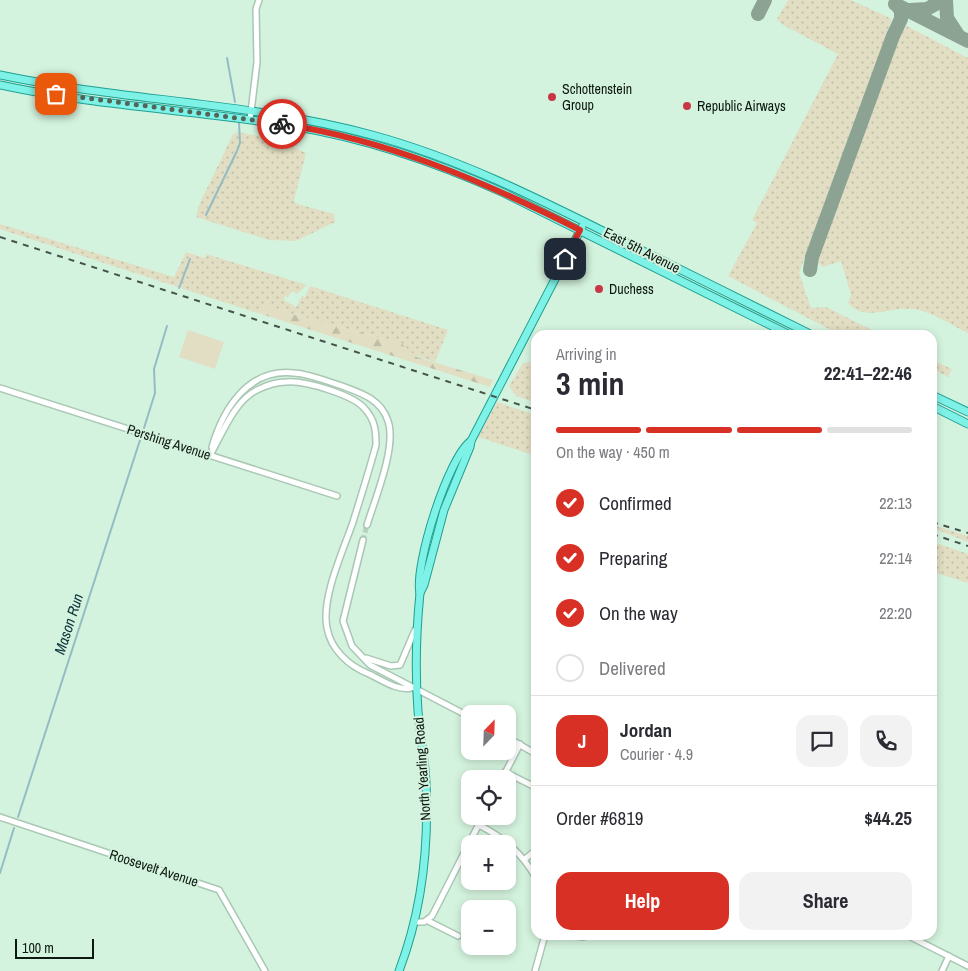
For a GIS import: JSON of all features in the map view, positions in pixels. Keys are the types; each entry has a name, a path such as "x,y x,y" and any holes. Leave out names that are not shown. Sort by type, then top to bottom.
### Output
{"main road":[{"name":"East 5th Avenue","path":"0,75 111,94 252,111 321,122 432,153 496,179 802,330"},
{"name":"East 5th Avenue","path":"0,85 128,105 250,120 333,134 428,161 504,193 780,330"},
{"name":"North Yearling Road","path":"399,971 415,922 424,871 427,816 426,781 414,690 416,628 420,593 418,584 419,572 433,519 453,467 465,445 471,441 584,222"},
{"path":"937,396 968,412"},
{"path":"937,408 968,424"}],"street":[{"path":"250,120 258,48 256,9 259,0"},
{"path":"210,455 217,430 238,394 259,378 270,374 305,374 359,392 373,399 382,408 389,422 390,434 388,451 368,525"},
{"path":"210,455 244,400 256,390 273,384 299,382 352,399 364,407 372,418 376,431 376,445 333,584 327,609 327,628 333,645 345,660 360,671 403,690 414,690"},
{"name":"Pershing Avenue","path":"0,388 337,496"},
{"path":"363,540 343,621 352,646 370,665 414,690 461,713"},
{"path":"361,656 379,664 400,666 416,628"},
{"path":"516,742 531,751"},
{"path":"507,770 520,744"},
{"path":"516,777 531,784"},
{"name":"Roosevelt Avenue","path":"0,817 219,890 265,971"},
{"path":"428,921 478,825 506,841 525,859 531,869"},
{"path":"525,859 531,854"},
{"path":"415,922 428,921 458,936"},
{"path":"537,970 545,940"},
{"path":"917,940 968,966"},
{"path":"942,971 949,956"}],"green space":[{"path":"788,0 851,0 892,19 799,273 811,308 826,307 872,330 831,330 728,276 757,223 752,220 838,54 783,25 777,19"},
{"path":"907,26 968,58 968,333 933,315 918,310 903,309 869,313 854,309 848,303 851,295 841,261 823,267 817,262 896,47 903,30"},
{"path":"238,132 279,140 306,153 294,201 297,204 334,214 335,222 296,241 269,240 196,217 199,205 233,134"},
{"path":"0,224 174,277 186,252 205,258 206,254 307,285 297,294 292,291 288,297 285,296 284,300 296,307 302,296 305,297 310,286 448,330 435,362 411,354 402,344 289,313 266,304 259,309 261,314 0,229"},
{"path":"266,304 289,313 402,344 417,357 493,380 490,387 261,314 259,309"},
{"path":"188,330 224,342 215,369 179,357"},
{"path":"531,362 531,401 516,396 509,386 523,363"},
{"path":"937,362 952,369 948,377 937,371"},
{"path":"497,402 531,413 531,454 478,437"},
{"path":"937,526 968,536 968,542 937,530"},
{"path":"937,543 968,554 968,583 937,573"}],"waterway":[{"name":"Mason Run","path":"227,58 235,102"},
{"name":"Mason Run","path":"206,215 240,143 239,123"},
{"name":"Mason Run","path":"179,288 190,259"},
{"name":"Mason Run","path":"144,428 155,393 154,369 167,326"},
{"name":"Mason Run","path":"18,817 141,437"},
{"name":"Mason Run","path":"0,873 14,828"}],"taxiway":[{"path":"758,14 765,0"},
{"path":"910,10 927,9 943,0"},
{"path":"946,0 947,18 958,35"},
{"path":"895,4 968,41"},
{"path":"810,270 812,257 893,36 901,19 901,11 896,4"}],"tunnel":[{"path":"363,540 367,525"}],"railway":[{"path":"0,237 531,408"},
{"path":"937,524 968,533"},
{"path":"937,536 968,546"}],"way so far":[{"path":"56,94 282,124"}],"place":[{"name":"Schottenstein Group","path":"552,97"},
{"name":"Republic Airways","path":"687,106"},
{"name":"Duchess","path":"599,289"}],"route":[{"path":"282,124 370,143 428,161 504,193 580,230 565,259"}]}
